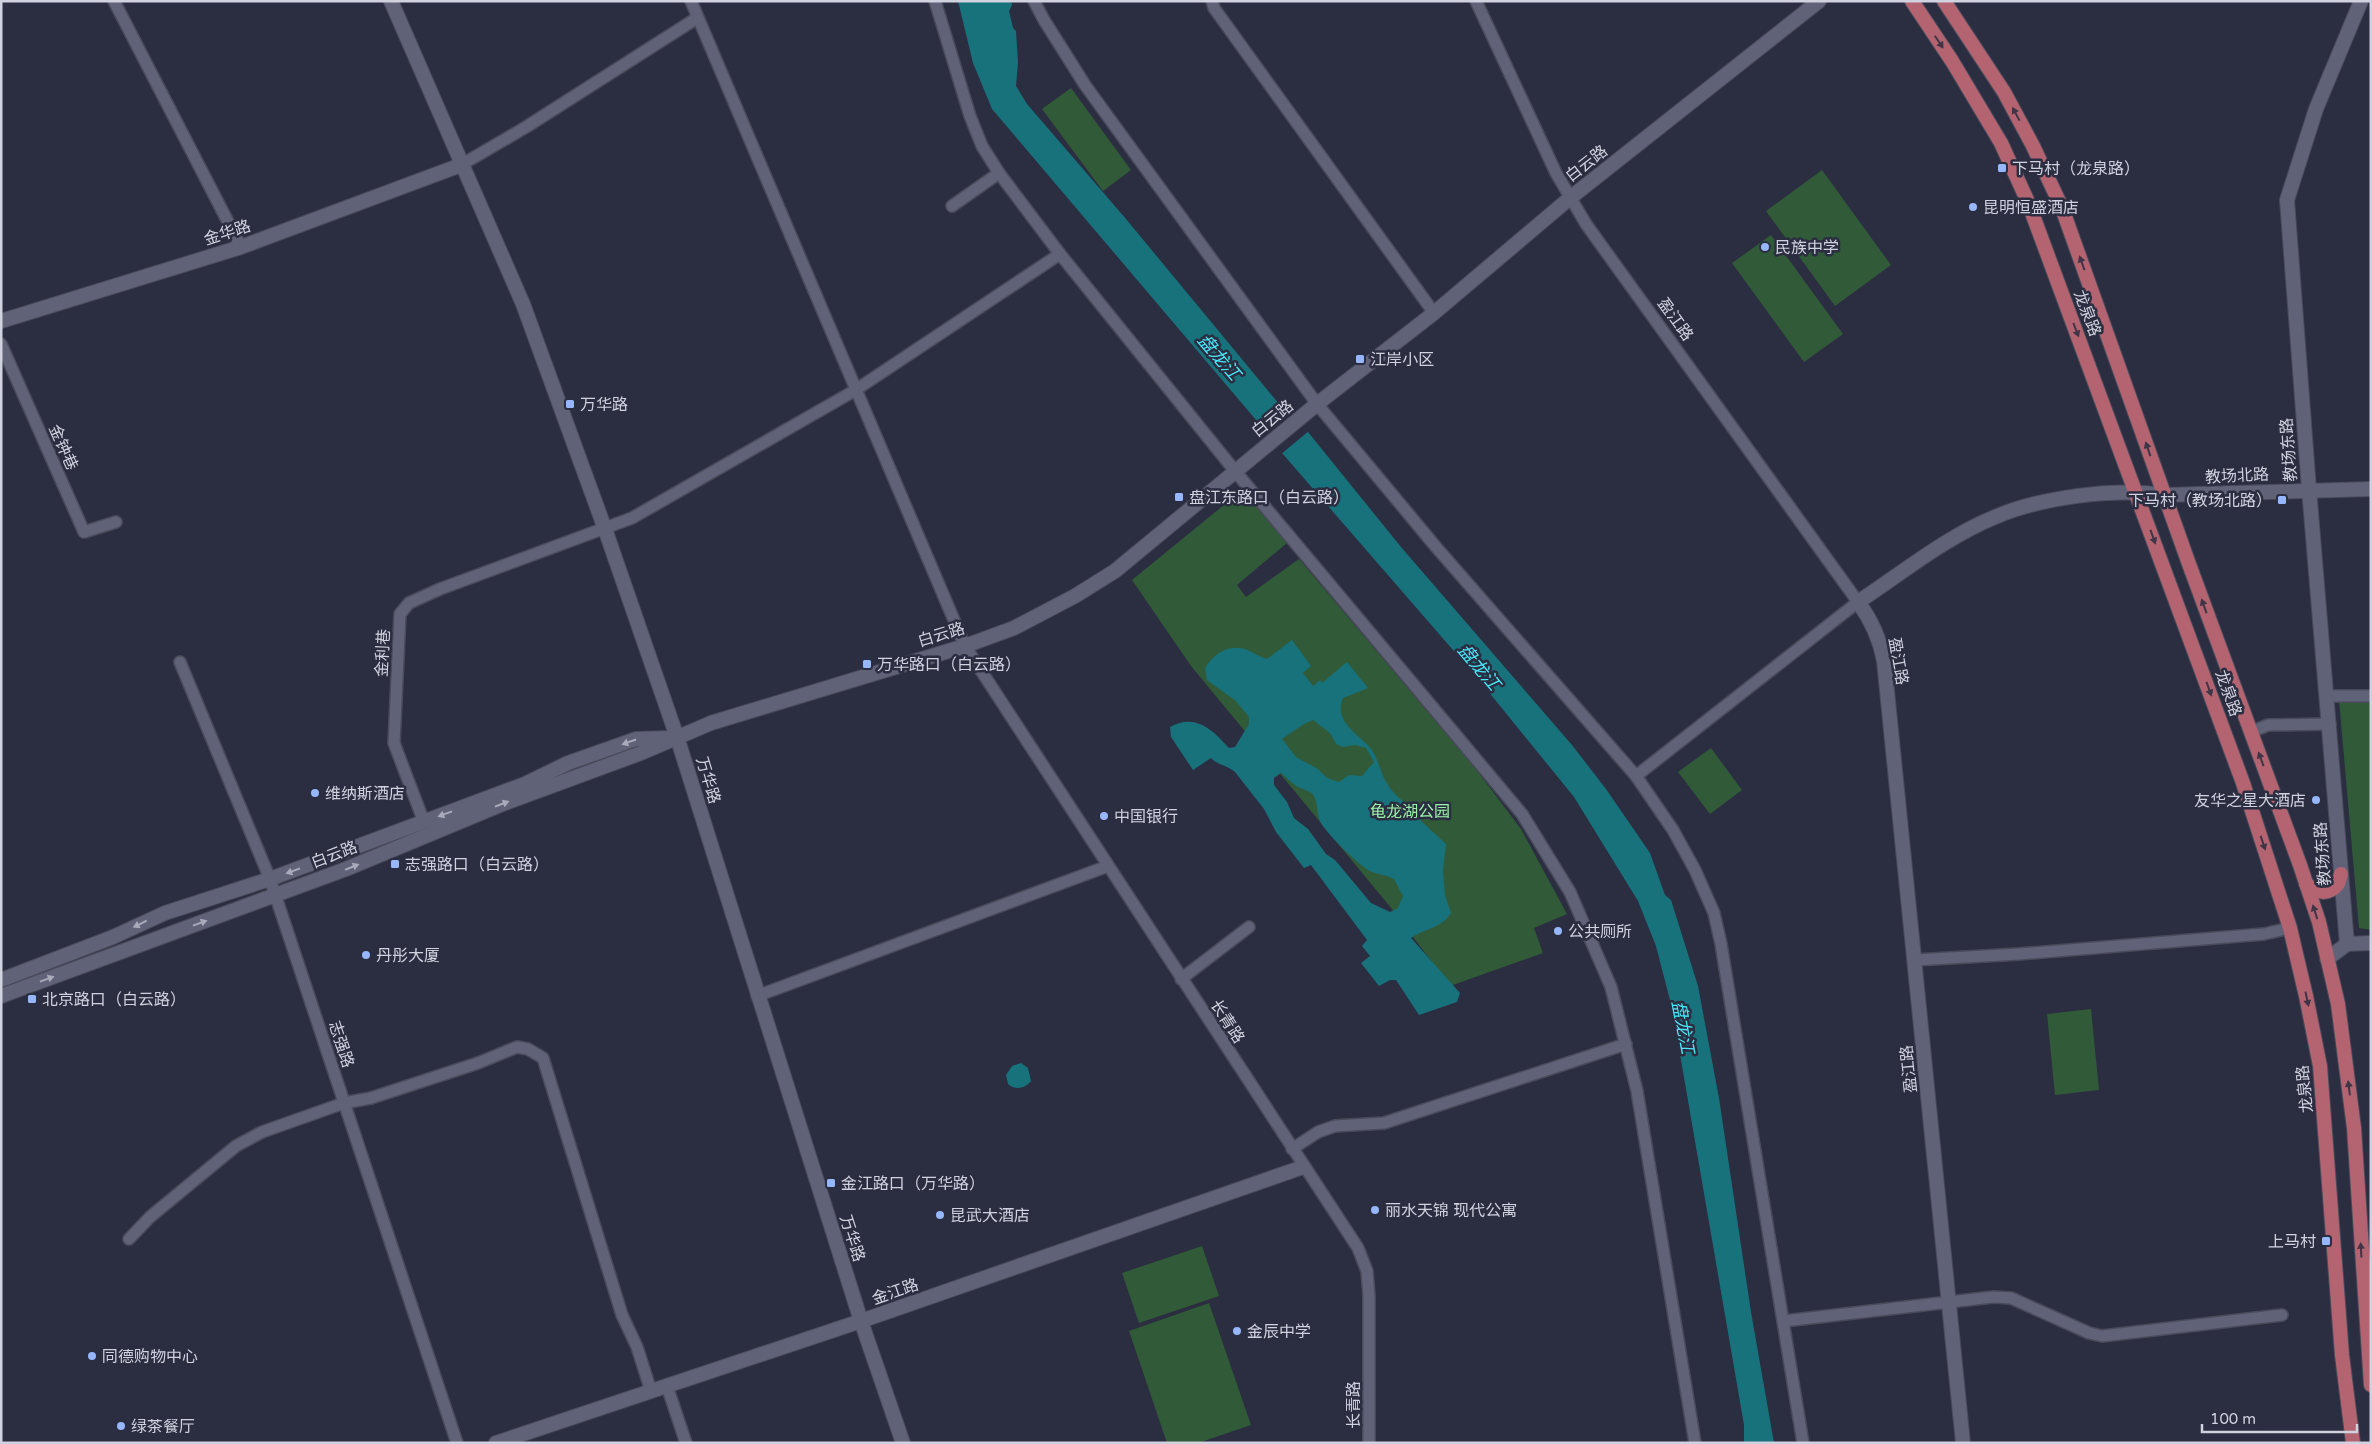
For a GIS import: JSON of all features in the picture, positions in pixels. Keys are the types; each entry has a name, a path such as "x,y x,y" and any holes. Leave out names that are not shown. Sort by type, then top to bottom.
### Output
{"main road":[{"name":"龙泉路","path":"1912,1 1952,61 2001,143 2028,202 2243,783 2290,928 2320,1066 2342,1355 2353,1443"},
{"name":"龙泉路","path":"1944,1 2004,92 2033,146 2062,208 2319,922 2342,1030 2354,1128 2371,1385"},
{"path":"2306,884 2317,892 2325,892 2338,884 2341,874"}],"street":[{"path":"114,1 241,247"},
{"name":"万华路","path":"391,1 523,304 605,529 677,737 861,1321 903,1443"},
{"name":"长青路","path":"690,1 854,391 965,646 1303,1167 1358,1248 1367,1271 1369,1296 1369,1443"},
{"path":"935,1 970,116 982,146 999,173 1060,254 1235,471 1522,814 1570,892 1611,987 1637,1090 1695,1443"},
{"path":"1034,1 1085,84 1317,404 1436,547 1636,776 1673,830 1691,862 1714,913 1803,1443"},
{"path":"1212,1 1214,8 1434,313"},
{"name":"盈江路","path":"1476,1 1570,198 1586,224 1870,618 1880,641 1884,661 1915,960 1963,1443"},
{"name":"白云路","path":"1,996 346,869 500,805 720,720 965,646 1014,628 1075,596 1114,571 1303,415 1434,313 1570,198 1819,1"},
{"name":"教场东路","path":"2348,944 2309,489 2287,200 2316,109 2361,1"},
{"path":"461,165 526,127 697,18"},
{"name":"金华路","path":"1,320 241,247 461,165"},
{"path":"952,206 999,173"},
{"path":"605,529 632,518 854,391 1060,254"},
{"name":"金钟巷","path":"1,344 84,532 116,522"},
{"name":"教场北路","path":"1858,602 1943,546 1995,517 2063,499 2136,491 2164,495 2309,489 2371,489"},
{"name":"金利巷","path":"424,822 394,743 400,614 409,604 440,589 605,529"},
{"path":"1636,776 1858,602"},
{"name":"志强路","path":"180,662 276,895 457,1443"},
{"path":"2327,696 2371,696"},
{"path":"2251,732 2268,726 2330,724"},
{"name":"白云路","path":"1,980 113,937 165,912 270,879 525,784 568,763 636,739 677,737"},
{"path":"758,996 1108,866"},
{"path":"1181,979 1249,927"},
{"path":"1915,960 2019,954 2264,934 2290,928"},
{"path":"2327,959 2348,944 2371,943"},
{"path":"1292,1149 1318,1132 1335,1126 1384,1124 1626,1044"},
{"path":"129,1239 150,1217 236,1146 262,1132 344,1102 371,1098 478,1063 517,1048 528,1049 543,1058 622,1315 637,1347 651,1391"},
{"name":"金江路","path":"496,1443 861,1321 1303,1167"},
{"path":"1784,1321 1993,1296 2010,1298 2102,1336 2282,1315"},
{"path":"667,1386 686,1443"}],"green space":[{"path":"1071,88 1131,170 1103,191 1042,109"},
{"path":"1822,170 1891,265 1835,306 1766,211"},
{"path":"1771,235 1843,334 1804,362 1732,263"},
{"name":"龟龙湖公园","path":"1252,499 1287,543 1237,585 1246,597 1299,559 1475,768 1521,829 1567,914 1534,928 1543,953 1450,986 1392,909 1191,666 1132,580 1230,500"},
{"path":"2339,700 2371,701 2371,930 2359,928"},
{"path":"1711,748 1742,790 1710,814 1678,772"},
{"path":"2091,1009 2099,1090 2055,1095 2047,1014"},
{"path":"1202,1246 1219,1296 1139,1323 1122,1273"},
{"path":"1209,1303 1251,1425 1198,1443 1167,1443 1129,1331"}],"water":[{"name":"盘龙江","path":"958,1 1011,1 1012,5 1009,11 1013,28 1016,31 1018,62 1016,86 1027,104 1126,219 1284,410 1308,432 1401,547 1572,745 1606,789 1650,853 1665,895 1671,900 1698,986 1719,1098 1751,1312 1774,1443 1744,1443 1744,1425 1672,1008 1656,946 1638,901 1574,797 1479,680 1282,453 992,109 973,63"},
{"path":"1292,640 1311,666 1303,673 1313,686 1320,680 1322,683 1347,662 1368,688 1343,698 1341,714 1348,726 1371,749 1384,778 1394,793 1417,811 1419,819 1446,844 1443,870 1445,895 1451,913 1438,925 1411,938 1460,993 1457,1002 1419,1015 1396,980 1390,980 1379,986 1361,963 1370,956 1362,946 1367,940 1311,865 1304,868 1276,832 1264,809 1235,772 1211,758 1193,770 1171,737 1170,727 1179,723 1195,722 1209,729 1229,748 1235,747 1249,724 1249,717 1236,701 1207,680 1205,668 1222,651 1232,648 1245,649 1267,659","holes":["1313,720 1330,733 1336,744 1343,747 1355,745 1366,748 1374,762 1362,776 1349,775 1339,782 1327,778 1318,769 1296,757 1282,739","1281,773 1296,786 1312,793 1316,801 1321,823 1352,857 1372,872 1394,879 1403,896 1398,908 1390,912 1371,903 1335,860 1326,854 1308,829 1294,818 1287,802 1274,785 1274,778"]},
{"path":"1021,1063 1028,1068 1031,1081 1023,1087 1017,1088 1008,1084 1006,1075 1012,1066"}],"pier":[{"path":"1286,408 1310,430 1280,455 1260,429"}],"place":[{"name":"下马村（龙泉路）","path":"2002,168"},
{"name":"昆明恒盛酒店","path":"1973,207"},
{"name":"民族中学","path":"1765,247"},
{"name":"江岸小区","path":"1360,359"},
{"name":"万华路","path":"570,404"},
{"name":"盘江东路口（白云路）","path":"1179,497"},
{"name":"下马村（教场北路）","path":"2282,500"},
{"name":"万华路口（白云路）","path":"867,664"},
{"name":"维纳斯酒店","path":"315,793"},
{"name":"友华之星大酒店","path":"2316,800"},
{"name":"中国银行","path":"1104,816"},
{"name":"志强路口（白云路）","path":"395,864"},
{"name":"公共厕所","path":"1558,931"},
{"name":"丹彤大厦","path":"366,955"},
{"name":"北京路口（白云路）","path":"32,999"},
{"name":"金江路口（万华路）","path":"831,1183"},
{"name":"丽水天锦 现代公寓","path":"1375,1210"},
{"name":"昆武大酒店","path":"940,1215"},
{"name":"上马村","path":"2326,1241"},
{"name":"金辰中学","path":"1237,1331"},
{"name":"同德购物中心","path":"92,1356"},
{"name":"绿茶餐厅","path":"121,1426"}]}
